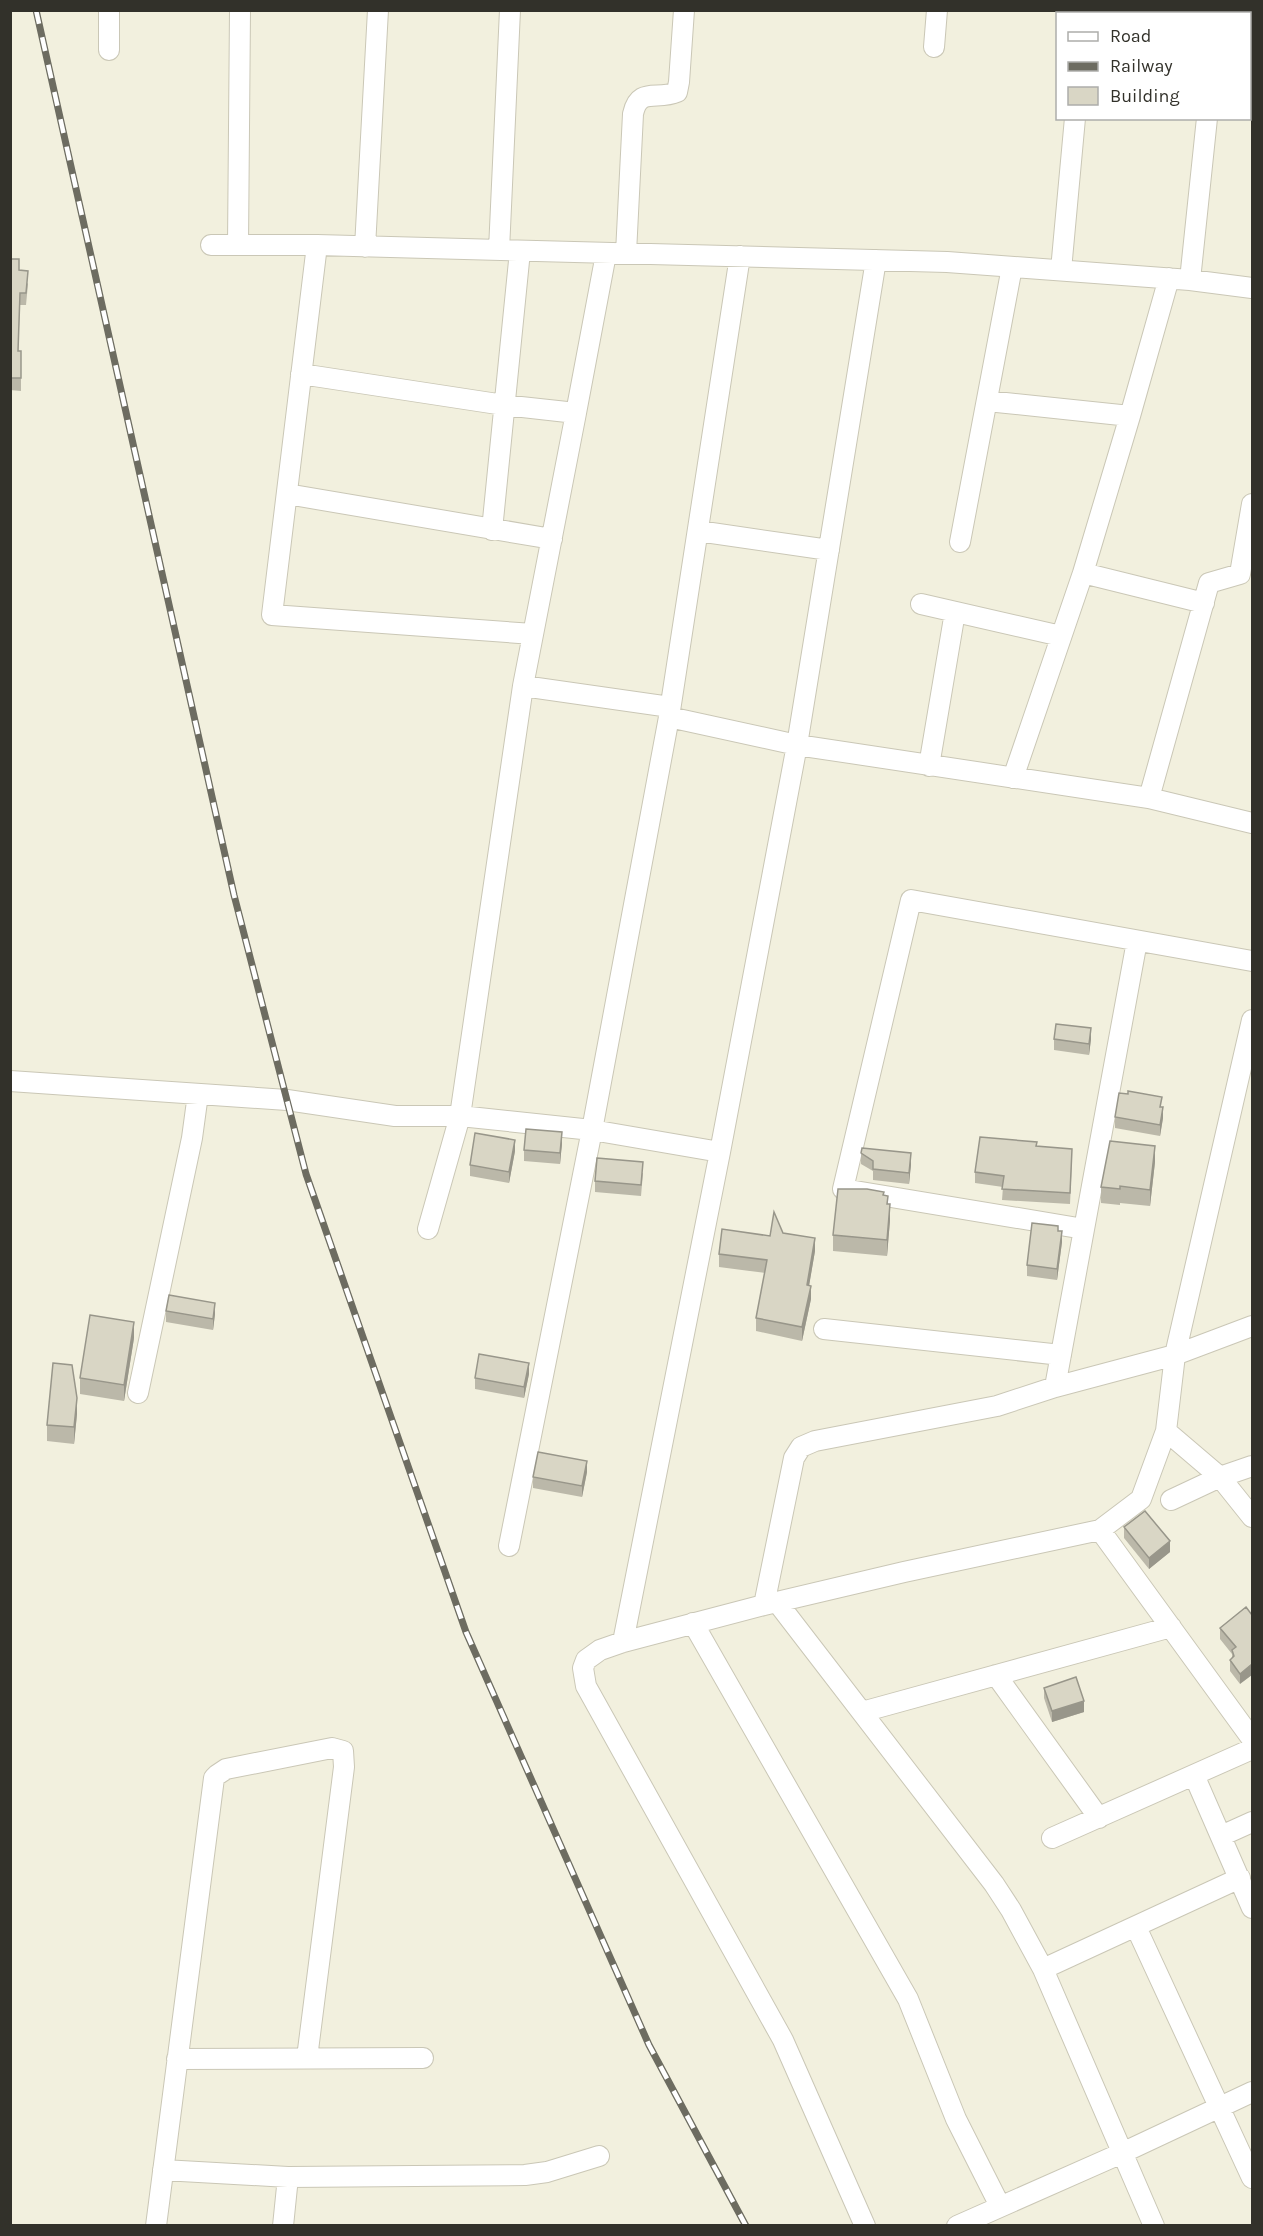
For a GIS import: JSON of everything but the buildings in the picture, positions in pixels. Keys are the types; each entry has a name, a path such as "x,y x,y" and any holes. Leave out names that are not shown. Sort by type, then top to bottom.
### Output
{"street":[{"path":"109,50 110,10"},
{"path":"238,245 240,10"},
{"path":"365,247 378,10"},
{"path":"499,250 510,10"},
{"path":"626,253 635,103 643,97 670,95 677,92 684,10"},
{"path":"934,47 937,10"},
{"path":"1061,270 1075,120"},
{"path":"1190,280 1207,120"},
{"path":"211,245 317,245 947,262 1169,278 1252,288"},
{"path":"317,245 272,615 533,634"},
{"path":"492,530 519,250"},
{"path":"428,1229 460,1116 523,686 606,254"},
{"path":"509,1546 592,1130 670,712 740,256"},
{"path":"623,1642 720,1152 797,745 876,260"},
{"path":"960,542 1012,267"},
{"path":"1013,778 1083,573 1169,278"},
{"path":"302,374 504,405 576,413"},
{"path":"987,401 1130,416"},
{"path":"287,494 552,539"},
{"path":"1149,798 1209,583 1240,574 1252,504"},
{"path":"698,531 829,550"},
{"path":"1083,573 1204,603"},
{"path":"921,604 1061,636"},
{"path":"929,766 955,612"},
{"path":"523,686 670,712 797,745 1149,798 1252,823"},
{"path":"1084,1228 843,1189 911,900 1252,961"},
{"path":"1055,1387 1137,940"},
{"path":"865,2226 783,2040 586,1686 583,1668 586,1660 600,1650 693,1623 904,1572 1100,1530 1141,1499 1166,1431 1175,1355 1252,1020"},
{"path":"10,1081 287,1100 395,1116 460,1116 592,1130 720,1152"},
{"path":"138,1393 192,1138 198,1094"},
{"path":"1154,2226 1043,1970 1003,1897 862,1712 771,1603 794,1458 801,1447 815,1441 997,1406 1055,1387 1175,1355 1252,1326"},
{"path":"824,1329 1061,1356"},
{"path":"1166,1431 1220,1477 1252,1517"},
{"path":"1171,1500 1220,1477 1252,1466"},
{"path":"1100,1530 1252,1739"},
{"path":"693,1623 908,1999 956,2119 1000,2206"},
{"path":"862,1712 1171,1627"},
{"path":"996,1676 1099,1818"},
{"path":"156,2226 214,1778 226,1770 338,1748 343,1751 344,1767 306,2058"},
{"path":"1052,1838 1252,1749"},
{"path":"1194,1775 1252,1908"},
{"path":"1221,1836 1252,1822"},
{"path":"1043,1970 1240,1878"},
{"path":"1136,1927 1252,2178"},
{"path":"177,2059 423,2058"},
{"path":"957,2226 1252,2092"},
{"path":"163,2170 288,2176 525,2175 547,2172 599,2156"},
{"path":"283,2226 288,2176"}],"railway":[{"path":"36,10 234,895 306,1174 466,1632 649,2045 746,2226"}]}
